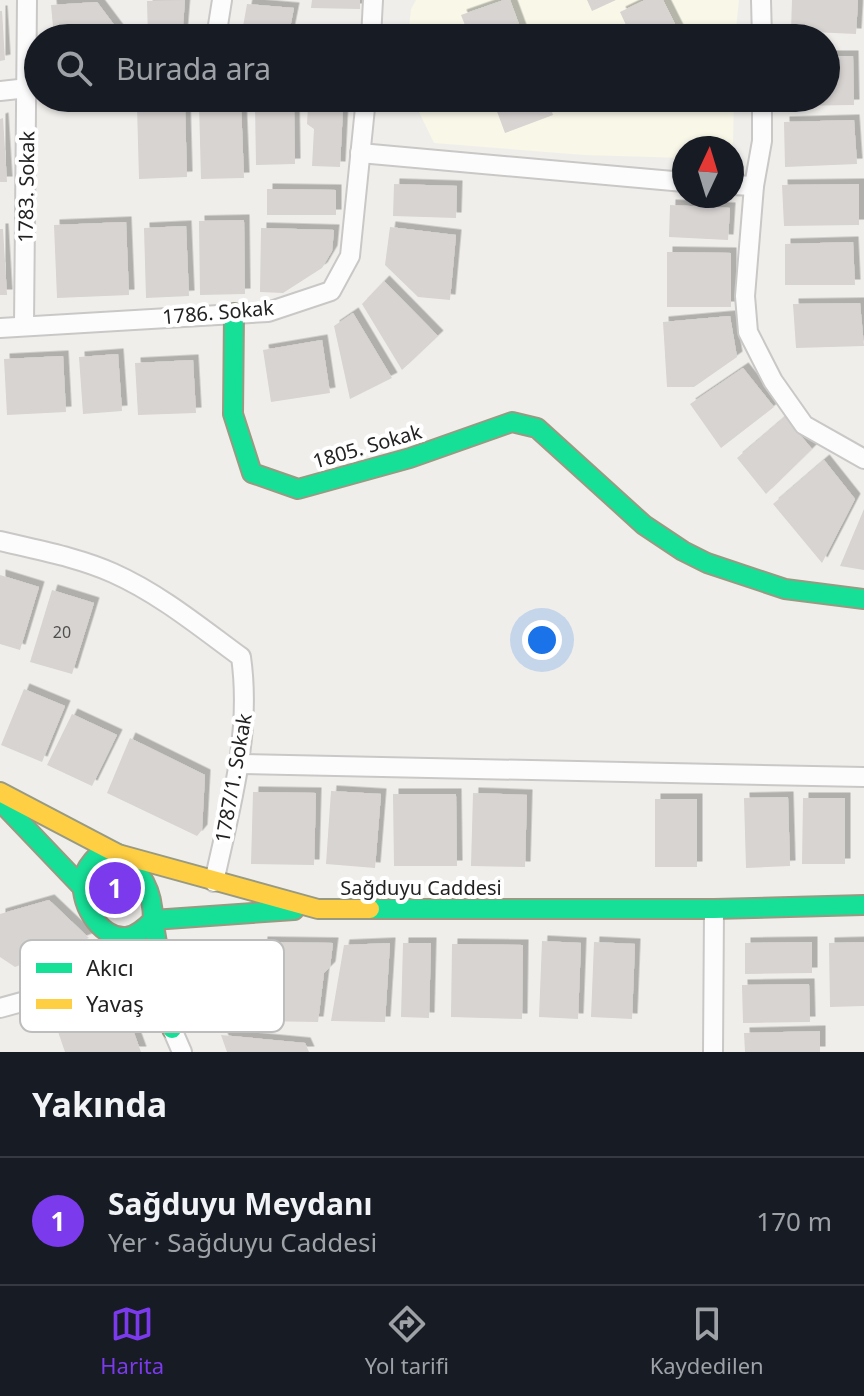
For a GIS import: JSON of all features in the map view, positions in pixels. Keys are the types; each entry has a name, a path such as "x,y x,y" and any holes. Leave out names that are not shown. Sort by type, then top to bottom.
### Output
{"street":[{"name":"1783. Sokak","path":"27,0 29,24"},
{"path":"218,24 222,0"},
{"path":"372,24 373,0"},
{"path":"761,0 762,24"},
{"path":"0,91 24,89"},
{"name":"1783. Sokak","path":"24,326 32,112"},
{"name":"1786. Sokak","path":"0,328 268,312 331,291 350,256 364,112"},
{"path":"762,112 762,141 754,186 745,296 748,332 773,381 804,425 864,459"},
{"path":"360,153 672,181"},
{"path":"744,186 754,186"},
{"name":"1805. Sokak","path":"234,313 233,414 252,473 298,489 410,458 512,422 537,428 661,537 712,565 779,587 845,599 864,599"},
{"name":"1787/1. Sokak","path":"0,541 64,556 112,572 160,597 241,657 246,706 239,764 214,882"},
{"path":"239,764 864,777"},
{"name":"Sağduyu Caddesi","path":"0,792 118,854 318,909 714,909 864,905"},
{"path":"0,801 82,887"},
{"path":"114,940 97,922 82,887 84,872 98,855 118,854 142,873 154,909 156,940"},
{"path":"110,934 128,937 153,920 318,909"},
{"path":"713,1052 714,909"},
{"path":"0,1008 20,1002"},
{"path":"173,1032 182,1052"}],"shaded area":[{"path":"416,0 739,0 736,24 409,24 411,9"},
{"path":"419,112 734,112 733,136 672,136 672,158 584,155 434,143"}],"building":[{"path":"185,0 183,24 148,24 147,1"},
{"path":"312,0 360,0 360,9 311,8"},
{"path":"510,0 519,24 465,24 461,15"},
{"path":"587,0 616,0 592,11"},
{"path":"645,0 663,0 675,24 626,24 620,12"},
{"path":"792,0 858,0 856,34 840,33 840,24 791,24"},
{"path":"97,2 114,24 53,24 51,5"},
{"path":"247,4 294,8 291,24 243,24"},
{"path":"0,11 5,60 0,61"},
{"path":"840,56 853,56 854,105 840,105"},
{"path":"137,112 185,112 187,177 139,179"},
{"path":"199,112 241,112 244,178 201,179"},
{"path":"255,112 294,112 295,164 256,165"},
{"path":"308,112 343,112 340,167 312,166 314,129 307,124"},
{"path":"497,112 552,112 553,115 505,133"},
{"path":"3,118 7,182 0,182 0,119"},
{"path":"854,120 857,164 785,167 784,122"},
{"path":"394,184 457,186 456,218 393,216"},
{"path":"859,184 859,225 784,226 782,185"},
{"path":"267,189 336,190 336,215 267,215"},
{"path":"670,205 672,208 730,208 728,240 669,237"},
{"path":"244,220 245,294 200,295 199,221"},
{"path":"126,222 129,295 57,298 54,225"},
{"path":"186,226 189,296 146,298 144,228"},
{"path":"390,227 456,235 450,300 418,297 385,265"},
{"path":"261,228 334,230 332,251 322,268 283,293 260,292"},
{"path":"0,229 3,229 7,295 0,295"},
{"path":"853,242 855,285 785,285 785,244"},
{"path":"667,252 731,253 731,307 667,307"},
{"path":"384,281 438,336 402,370 362,304"},
{"path":"860,303 864,346 796,348 793,304"},
{"path":"353,313 392,378 350,399 334,326"},
{"path":"730,316 737,357 694,387 667,387 663,322"},
{"path":"322,340 330,393 271,402 263,350"},
{"path":"118,354 122,411 83,414 79,357"},
{"path":"63,356 66,412 7,415 4,359"},
{"path":"193,360 196,413 138,415 135,363"},
{"path":"743,368 774,407 721,448 690,404"},
{"path":"785,417 812,449 766,494 737,458"},
{"path":"824,460 855,499 822,563 773,504"},
{"path":"864,509 864,570 840,566"},
{"path":"0,575 39,587 20,650 0,644"},
{"path":"52,590 94,603 72,674 30,662"},
{"path":"24,689 65,706 42,762 1,745"},
{"path":"72,714 117,735 92,786 47,765"},
{"path":"130,738 205,775 202,830 197,836 107,793"},
{"path":"331,791 381,794 375,868 326,864"},
{"path":"253,792 316,793 314,865 251,864"},
{"path":"473,793 527,795 525,867 471,866"},
{"path":"393,794 456,794 457,866 394,866"},
{"path":"788,797 790,866 746,868 744,798"},
{"path":"803,798 845,798 845,864 802,864"},
{"path":"655,799 697,799 697,867 655,867"},
{"path":"49,900 89,938 20,940 20,965 15,967 0,957 0,914"},
{"path":"542,941 581,943 578,1019 539,1017"},
{"path":"284,942 333,943 330,967 324,973 318,1022 284,1021"},
{"path":"594,942 635,944 632,1019 591,1017"},
{"path":"812,942 812,973 745,974 745,943"},
{"path":"864,942 864,1006 830,1007 829,943"},
{"path":"390,943 385,1022 331,1021 344,945"},
{"path":"403,943 431,943 429,1018 401,1017"},
{"path":"452,944 523,945 522,1019 451,1017"},
{"path":"809,984 810,1022 743,1023 742,985"},
{"path":"820,1031 820,1052 745,1052 744,1033"},
{"path":"58,1032 134,1032 141,1052 65,1052"},
{"path":"221,1035 305,1043 309,1052 227,1052"}],"traffic: fast":[{"path":"234,313 233,414 252,473 298,489 410,458 512,422 537,428 644,525 683,551 707,563 785,589 864,599"},
{"path":"0,801 82,887"},
{"path":"118,854 134,867 144,882 151,900 153,920 138,933 126,937 116,936 99,925 87,906 83,886 86,870 98,855 118,854"},
{"path":"370,909 714,909 864,905"},
{"path":"156,940 153,920 294,910"},
{"path":"110,934 114,940"}],"traffic: slow":[{"path":"0,792 118,854 318,909 370,909"}],"place":[{"name":"Sağduyu Meydanı","path":"115,888"}]}
